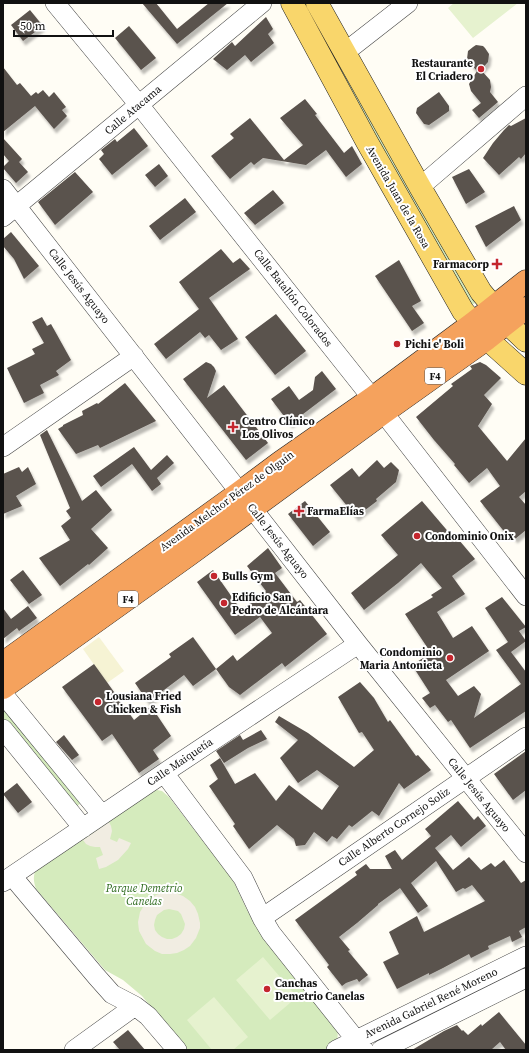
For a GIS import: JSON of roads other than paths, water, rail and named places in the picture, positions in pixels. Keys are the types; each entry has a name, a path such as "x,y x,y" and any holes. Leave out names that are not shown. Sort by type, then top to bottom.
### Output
{"highway":[{"name":"Avenida Melchor Pérez de Olguín","path":"3,688 247,500 279,463 487,340 500,316 526,281"},
{"name":"Avenida Melchor Pérez de Olguín","path":"378,405 473,323 526,308"},
{"name":"Avenida Melchor Pérez de Olguín","path":"3,663 247,500"}],"main road":[{"name":"Avenida Juan de la Rosa","path":"292,3 375,155 463,311 487,340 526,374"},
{"path":"317,3 420,187 481,292 500,316 526,341"}],"street":[{"name":"Calle Batallón Colorados","path":"55,3 139,105 378,405 526,596"},
{"name":"Calle Atacama","path":"10,211 262,3"},
{"path":"344,53 408,3"},
{"path":"420,187 526,96"},
{"name":"Calle Jesús Aguayo","path":"3,189 10,211 134,356 358,644 526,853"},
{"path":"3,448 134,356"},
{"name":"Calle Maiquetía","path":"8,879 358,644"},
{"path":"3,694 102,816"},
{"path":"3,729 83,828"},
{"name":"Calle Alberto Cornejo Soliz","path":"262,918 526,737"},
{"path":"164,773 242,878 271,933 360,1045"},
{"path":"8,879 112,994 135,1006 148,1016 177,1050"},
{"name":"Avenida Gabriel René Moreno","path":"336,1050 360,1045 526,956"},
{"name":"Avenida Gabriel René Moreno","path":"381,1050 526,978"},
{"path":"74,1050 135,1006"}],"place":[{"name":"Restaurante El Criadero","path":"481,69"},
{"name":"Farmacorp","path":"497,264"},
{"name":"Pichi e' Boli","path":"397,344"},
{"name":"Centro Clínico Los Olivos","path":"233,427"},
{"name":"FarmaElías","path":"299,511"},
{"name":"Condominio Onix","path":"417,536"},
{"name":"Bulls Gym","path":"214,576"},
{"name":"Edificio San Pedro de Alcántara","path":"224,603"},
{"name":"Condominio Maria Antonieta","path":"450,658"},
{"name":"Lousiana Fried Chicken & Fish","path":"98,702"},
{"name":"Canchas Demetrio Canelas","path":"267,989"}],"park label":[{"name":"Parque Demetrio Canelas","path":"144,894"}]}
